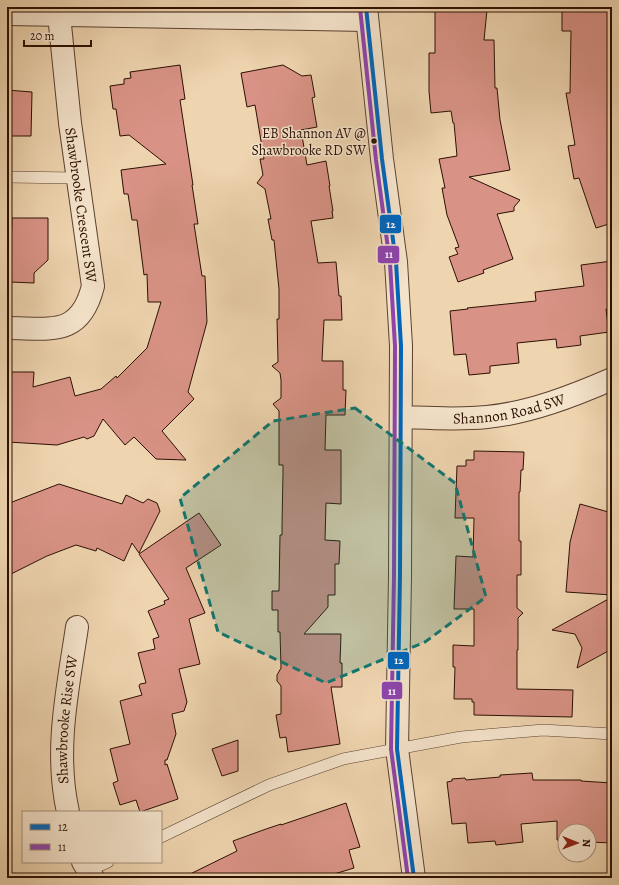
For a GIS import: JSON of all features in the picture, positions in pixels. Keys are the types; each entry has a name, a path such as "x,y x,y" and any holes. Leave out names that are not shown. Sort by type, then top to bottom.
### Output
{"street":[{"path":"7,14 366,14 382,159 396,262 401,346 397,749 414,878"},
{"name":"Shawbrooke Crescent SW","path":"7,328 58,328 69,324 81,314 90,300 94,286 77,178 59,15"},
{"name":"Shannon Road SW","path":"401,417 488,417 528,409 573,396 612,379"},
{"name":"Shawbrooke Rise SW","path":"68,811 64,797 61,754 63,718 77,627"}],"lane":[{"path":"7,177 77,178"},
{"path":"162,837 269,785 343,759 461,737 543,730 612,734"},
{"path":"88,870 106,863"}],"highlighted area":[{"path":"355,408 455,483 486,597 425,642 326,683 218,632 180,498 273,421"}],"building":[{"path":"435,7 484,7 484,10 487,10 484,40 494,40 495,88 497,88 500,120 510,170 469,177 520,200 514,207 514,211 497,214 513,259 483,270 484,273 458,282 449,257 458,254 455,248 459,247 447,215 442,188 445,188 439,159 457,156 454,123 451,111 431,113 429,91 429,53 435,53"},
{"path":"562,7 612,7 612,223 596,228 579,178 574,179 568,146 575,145 566,93 570,93 571,31 562,31"},
{"path":"180,65 185,99 180,100 198,224 194,224 202,276 205,276 207,322 188,392 194,399 162,431 186,460 156,459 134,437 125,445 103,419 94,436 87,439 84,437 57,445 8,442 10,372 34,372 33,387 70,377 75,396 101,389 116,376 117,378 147,348 161,302 148,302 147,274 144,275 137,220 132,220 128,194 124,194 121,170 166,164 129,135 120,136 116,109 113,109 110,86 124,84 124,79 131,78 130,72"},
{"path":"283,65 302,76 311,75 315,97 312,98 317,127 301,130 307,165 326,161 333,218 311,221 318,263 336,262 339,296 341,296 342,320 324,320 322,361 343,361 343,390 346,390 345,415 326,415 325,450 341,450 341,504 326,503 325,540 340,541 339,564 335,564 335,595 328,595 328,607 304,634 341,634 340,663 342,663 342,687 331,687 340,744 288,752 286,737 280,738 276,715 281,714 281,686 277,681 277,675 281,668 280,632 278,632 278,610 272,610 272,591 279,591 280,535 282,535 283,465 279,465 279,411 273,404 281,398 281,380 280,373 272,366 278,362 277,319 279,319 279,289 274,240 272,240 268,219 271,219 265,189 257,183 263,175 260,159 264,159 255,105 247,107 241,73"},
{"path":"7,90 32,92 31,136 7,136"},
{"path":"12,218 48,218 48,260 34,273 34,283 10,282"},
{"path":"612,261 612,309 606,309 609,332 580,336 581,345 557,348 556,339 517,343 519,363 490,366 490,373 469,375 466,354 454,355 450,311 536,301 535,292 584,286 581,265"},
{"path":"474,451 524,452 523,470 521,470 519,492 521,575 517,575 517,608 523,613 518,618 517,689 573,690 572,717 474,715 474,702 472,702 472,699 454,699 455,667 453,667 453,645 474,646 474,609 454,609 456,556 473,557 474,518 455,518 457,466 466,466 466,460 474,460"},
{"path":"59,484 122,504 126,495 143,503 148,499 157,503 160,511 139,553 132,543 124,561 97,548 96,551 76,545 47,556 7,576 7,504"},
{"path":"580,504 612,513 612,595 566,592 570,542"},
{"path":"199,513 221,545 186,568 205,613 189,619 200,664 179,669 187,702 184,711 172,714 176,734 167,760 165,760 165,765 167,764 178,799 143,811 140,811 136,800 120,805 113,783 118,781 110,749 130,744 120,701 142,695 139,686 140,684 146,683 138,653 155,649 153,639 159,637 148,611 165,604 164,601 169,599 139,554"},
{"path":"612,597 612,649 577,668 582,648 575,634 552,630"},
{"path":"238,740 238,771 222,776 212,749"},
{"path":"532,773 533,780 581,780 612,783 612,843 597,842 597,823 557,823 557,821 521,824 523,842 496,845 495,841 468,843 466,823 452,824 447,782 452,781 452,779 465,778 466,780 500,777 500,775"},
{"path":"346,803 360,847 349,850 354,868 321,878 182,878 237,851 233,841"}],"transit line":[{"name":"12","path":"366,7 382,159 396,262 401,346 400,576 397,749 414,878"},
{"name":"11","path":"360,8 376,160 390,263 395,346 394,576 391,749 408,878"}],"place":[{"name":"EB Shannon AV @ Shawbrooke RD SW","path":"374,141"}]}
